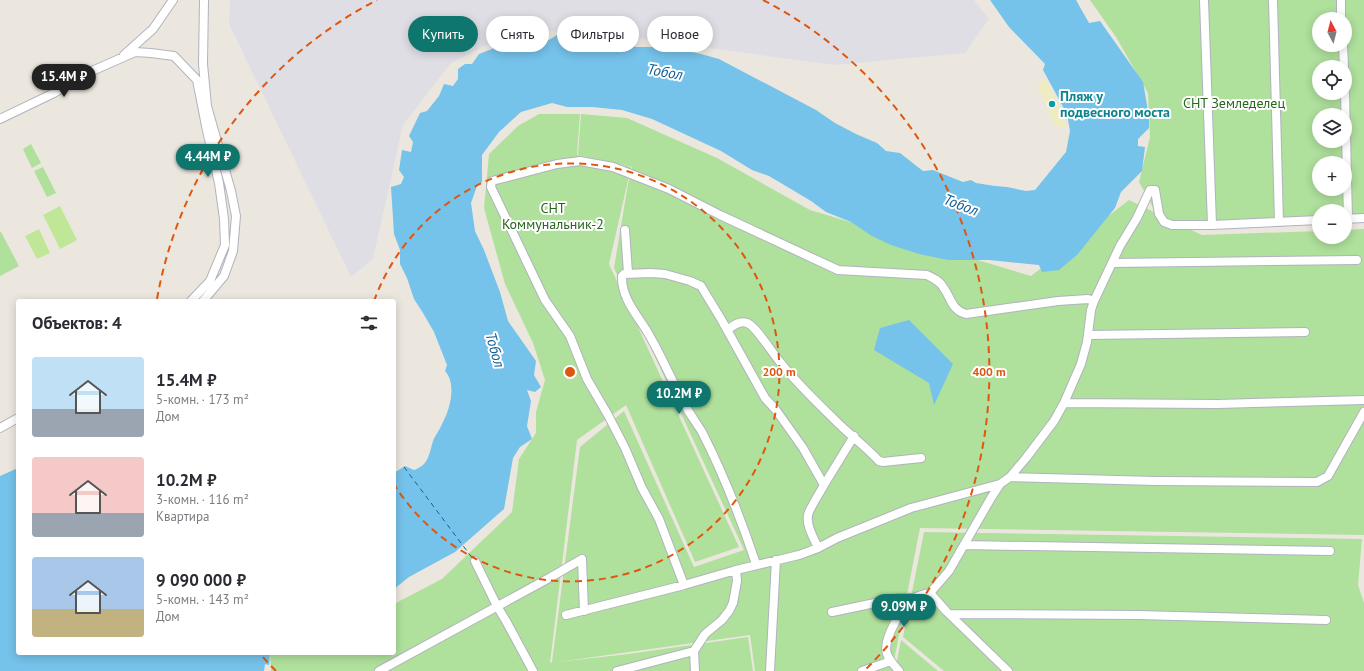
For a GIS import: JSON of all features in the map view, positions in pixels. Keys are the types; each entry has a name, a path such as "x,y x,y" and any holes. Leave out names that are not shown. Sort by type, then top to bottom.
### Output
{"street":[{"path":"119,59 153,29 173,0"},
{"path":"204,0 203,64 207,106 231,191 236,216 233,251 224,276 205,299"},
{"path":"1204,0 1212,225"},
{"path":"1273,0 1279,222"},
{"path":"1341,0 1341,12"},
{"path":"0,119 92,71 135,52 174,56 197,80 219,183 224,219 225,245 210,281 193,299"},
{"path":"1345,100 1347,204"},
{"path":"684,585 659,519 642,488 625,448 587,379 570,336 545,300 491,187 492,181 544,167 580,161 613,166 669,189 720,215 838,270 927,275 935,279 943,286 956,309 966,314 1058,301 1094,300"},
{"path":"566,615 684,585 756,564 799,555 911,508 1000,484 1010,477 1054,421 1064,403 1081,364 1094,300 1150,190 1155,190 1159,214 1164,222 1172,225 1212,225 1312,220"},
{"path":"1352,219 1364,218"},
{"path":"624,230 628,274"},
{"path":"1112,263 1357,260"},
{"path":"756,564 732,497 716,461 701,431 683,402 648,334 623,292 622,276 624,274 665,274 690,281 701,286 765,398 776,410 803,448 824,485"},
{"path":"727,330 742,322 747,323 754,328 790,375 879,461 883,462 921,458"},
{"path":"1088,335 1305,332"},
{"path":"1064,403 1217,404 1364,400"},
{"path":"1010,477 1155,481 1317,482 1328,476 1364,412"},
{"path":"0,428 16,419"},
{"path":"818,548 810,530 808,515 824,485 854,436"},
{"path":"832,612 899,598 914,598 930,592 949,571 1000,484"},
{"path":"964,545 1330,551"},
{"path":"379,671 552,577 582,559 584,611"},
{"path":"770,671 776,560"},
{"path":"475,561 497,606 533,671"},
{"path":"695,671 694,651 705,634 722,620 729,611 737,581 736,570"},
{"path":"930,592 950,614 1008,671"},
{"path":"899,671 886,653 886,643 898,618 905,607 914,598"},
{"path":"950,614 1138,615 1326,620"},
{"path":"617,671 694,651"},
{"path":"862,671 891,661"}],"shaded area":[{"path":"230,0 974,0 989,19 965,53 834,65 713,49 713,16 647,16 647,40 639,39 639,16 557,16 557,32 549,31 549,16 486,16 486,46 478,50 478,16 408,16 408,52 473,52 451,63 403,125 373,259 351,277 229,24"}],"green space":[{"path":"1090,0 1364,0 1364,222 1352,223 1352,204 1312,204 1312,223 1185,227 1202,235 1312,231 1312,244 1352,244 1352,230 1364,229 1364,535 920,528 892,671 755,671 750,635 558,662 628,654 748,637 753,671 271,671 270,655 396,655 396,603 442,579 512,512 519,459 536,433 536,412 545,380 533,343 505,284 484,208 489,154 518,126 539,114 580,114 577,155 631,167 609,264 739,547 695,562 626,405 577,440 550,663 552,662 580,447 624,411 694,567 744,550 614,268 632,167 578,155 581,114 627,118 717,158 810,210 1031,276 1129,200 1156,213 1139,182 1150,137 1148,93 1116,37"},
{"path":"31,144 41,163 32,168 23,149"},
{"path":"43,167 56,193 47,197 34,171"},
{"path":"60,206 77,240 60,249 43,215"},
{"path":"39,229 50,253 37,259 25,236"},
{"path":"0,232 19,266 0,276"},
{"path":"924,532 1362,539 1358,585 1364,603 1364,671 944,671 903,637"},
{"path":"901,640 938,671 895,671"}],"sand":[{"name":"Пляж у подвесного моста","path":"1046,79 1063,113 1067,127 1055,126 1037,84"}],"water":[{"name":"Тобол","path":"990,0 1076,0 1089,23 1100,21 1143,82 1149,117 1149,128 1138,139 1138,146 1145,147 1142,171 1121,192 1115,208 1077,255 1059,270 1042,272 1039,265 989,260 948,260 919,254 891,245 872,236 851,222 826,212 811,201 769,176 752,170 721,151 652,119 622,110 592,107 567,107 552,103 521,112 499,132 482,155 482,182 477,186 471,203 475,231 500,292 508,321 536,361 534,375 541,387 535,392 527,390 531,401 527,426 532,439 520,447 513,458 504,509 455,552 409,577 396,587 396,471 405,466 414,470 426,462 434,439 448,412 451,397 451,383 449,376 445,371 447,365 434,332 414,299 407,278 400,264 400,250 394,234 391,187 401,184 404,177 399,170 402,150 411,152 413,142 409,136 420,113 427,111 439,96 444,84 453,86 458,79 458,69 465,64 472,64 479,54 486,51 549,52 549,40 557,35 557,52 639,52 639,47 647,47 647,52 692,52 701,54 719,59 816,110 835,123 877,143 886,151 900,153 923,171 933,170 963,182 971,180 976,183 1026,191 1035,190 1066,152 1070,131 1067,114 1043,70 1045,64 1009,27"},
{"path":"909,320 953,364 934,405 929,383 874,350 880,328"},
{"path":"16,469 16,655 270,655 269,665 265,664 264,671 0,671 0,476"}],"ferry route":[{"path":"404,467 473,559"}],"place":[{"name":"Пляж у подвесного моста","path":"1052,104"}],"park label":[{"name":"СНТ Земледелец","path":"1234,103"},
{"name":"СНТ Коммунальник-2","path":"553,216"}]}
